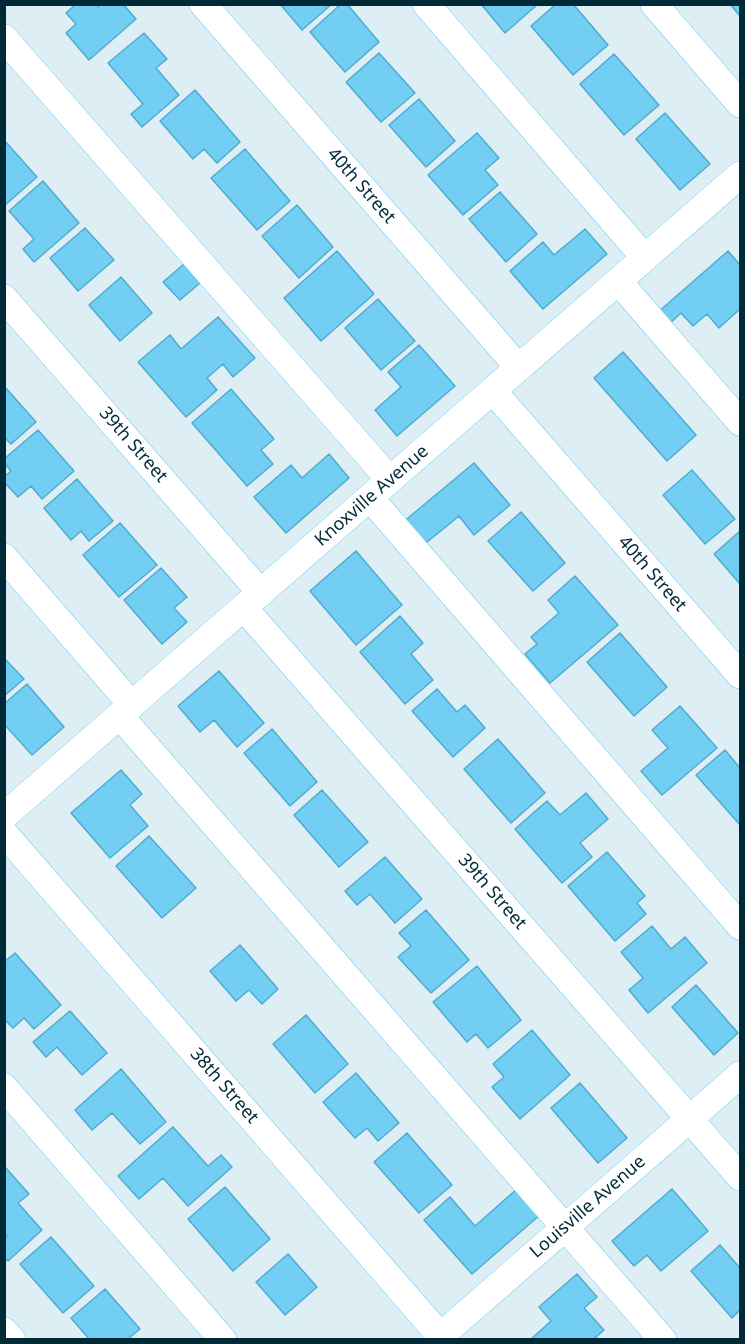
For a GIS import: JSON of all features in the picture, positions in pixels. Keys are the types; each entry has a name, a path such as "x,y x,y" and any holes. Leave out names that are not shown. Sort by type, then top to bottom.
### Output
{"street":[{"name":"40th Street","path":"203,4 519,368"},
{"path":"426,4 645,258"},
{"path":"654,4 741,104"},
{"path":"4,38 390,480"},
{"name":"Knoxville Avenue","path":"5,820 126,710 741,175"},
{"path":"618,282 741,422"},
{"name":"39th Street","path":"4,298 252,600 741,1177"},
{"name":"40th Street","path":"493,391 741,675"},
{"path":"370,498 741,926"},
{"path":"4,557 126,710 663,1340"},
{"name":"38th Street","path":"5,820 440,1338"},
{"name":"Louisville Avenue","path":"440,1338 741,1075"},
{"path":"4,1087 223,1340"},
{"path":"4,1331 12,1340"}],"building":[{"path":"76,4 96,4 98,7 101,4 123,4 136,19 89,60 66,33 76,24 66,13"},
{"path":"280,4 332,4 302,30"},
{"path":"341,4 347,4 379,42 345,72 310,32"},
{"path":"481,4 538,4 505,33"},
{"path":"556,4 573,4 608,45 573,75 531,26"},
{"path":"730,4 740,4 740,16"},
{"path":"144,33 167,59 156,68 179,95 142,127 131,114 143,104 108,63"},
{"path":"379,53 415,93 381,122 346,82"},
{"path":"614,54 659,105 624,135 580,84"},
{"path":"195,90 240,142 217,163 204,149 193,159 160,121"},
{"path":"419,99 455,141 426,167 389,125"},
{"path":"665,113 710,164 680,190 636,139"},
{"path":"477,133 499,158 485,170 498,185 463,215 428,175"},
{"path":"4,140 37,177 4,206"},
{"path":"245,149 290,201 257,230 211,178"},
{"path":"43,181 79,223 34,262 23,249 34,239 9,211"},
{"path":"500,192 537,234 506,262 469,219"},
{"path":"297,205 333,247 299,278 262,236"},
{"path":"85,228 114,260 78,291 50,258"},
{"path":"585,229 607,254 543,309 510,271 543,242 554,255"},
{"path":"337,251 374,294 321,341 284,298"},
{"path":"728,251 740,265 740,309 719,328 707,314 693,326 681,313 668,325 657,313"},
{"path":"184,264 200,283 180,300 163,282"},
{"path":"121,277 152,313 120,341 89,305"},
{"path":"378,299 415,341 381,370 345,328"},
{"path":"218,317 255,358 233,377 223,364 207,378 217,390 186,417 138,362 170,335 181,349"},
{"path":"419,345 455,386 397,436 375,410 401,387 388,372"},
{"path":"623,352 696,435 667,461 594,378"},
{"path":"4,386 36,422 11,444 4,437"},
{"path":"231,389 274,439 261,450 273,464 247,486 192,423"},
{"path":"38,430 74,471 42,499 31,486 18,497 4,482 4,477 11,471 4,463 4,459"},
{"path":"329,454 349,478 286,533 254,497 291,465 302,478"},
{"path":"474,463 510,505 474,535 459,516 421,547 402,523"},
{"path":"692,470 735,519 705,544 663,495"},
{"path":"77,479 113,521 89,541 81,531 71,540 44,508"},
{"path":"521,512 565,563 533,591 488,541"},
{"path":"120,523 157,565 119,597 83,555"},
{"path":"739,532 740,534 740,584 714,554"},
{"path":"356,551 402,605 356,645 310,591"},
{"path":"161,568 187,597 174,608 187,622 162,644 124,600"},
{"path":"575,576 618,625 550,683 525,654 537,644 531,637 559,613 548,600"},
{"path":"400,616 423,643 411,654 433,680 405,704 360,652"},
{"path":"620,633 667,687 634,716 587,662"},
{"path":"4,658 24,679 4,696"},
{"path":"219,671 264,723 237,747 214,720 200,732 178,706"},
{"path":"27,684 64,727 32,755 4,724 4,704"},
{"path":"437,689 457,712 465,705 485,728 453,757 412,711"},
{"path":"680,706 717,748 662,795 641,771 668,748 652,730"},
{"path":"272,729 317,782 290,806 244,753"},
{"path":"498,739 545,793 511,823 464,769"},
{"path":"725,750 740,768 740,825 696,775"},
{"path":"121,770 142,794 130,805 148,826 110,858 71,813"},
{"path":"322,790 368,842 339,867 294,815"},
{"path":"586,793 608,819 580,843 592,857 562,883 515,829 547,801 560,815"},
{"path":"149,836 196,888 162,918 116,866"},
{"path":"607,852 645,896 637,903 646,914 615,941 568,886"},
{"path":"385,857 422,899 395,923 370,894 357,905 345,891"},
{"path":"426,910 469,960 431,993 398,957 411,946 399,933"},
{"path":"652,926 671,949 685,937 707,963 648,1013 629,990 643,978 621,952"},
{"path":"240,945 278,989 262,1004 249,990 236,1001 210,971"},
{"path":"15,953 61,1005 34,1029 24,1018 13,1028 4,1019 4,962"},
{"path":"477,966 521,1020 488,1048 476,1034 467,1042 433,1002"},
{"path":"696,985 738,1033 714,1055 672,1007"},
{"path":"70,1011 107,1053 82,1075 57,1047 46,1057 33,1042"},
{"path":"306,1015 348,1064 315,1093 273,1044"},
{"path":"532,1030 570,1075 520,1119 492,1087 504,1077 493,1064"},
{"path":"121,1069 166,1122 140,1144 112,1113 92,1130 75,1110"},
{"path":"356,1073 399,1123 378,1141 367,1128 355,1138 323,1102"},
{"path":"580,1083 627,1138 598,1163 551,1108"},
{"path":"173,1127 208,1166 221,1155 232,1167 188,1206 163,1178 139,1199 118,1176"},
{"path":"407,1133 452,1185 419,1213 374,1162"},
{"path":"5,1167 29,1194 18,1203 42,1230 8,1261 4,1257 4,1239 7,1236 4,1233"},
{"path":"225,1187 270,1239 233,1271 188,1219"},
{"path":"518,1188 541,1214 472,1274 424,1220 450,1197 475,1226"},
{"path":"672,1189 708,1231 661,1271 647,1255 634,1266 612,1241"},
{"path":"51,1237 94,1286 63,1313 20,1264"},
{"path":"720,1245 740,1268 740,1310 732,1318 691,1271"},
{"path":"288,1254 317,1287 285,1315 256,1282"},
{"path":"577,1274 597,1297 584,1308 604,1330 593,1340 530,1340 551,1321 539,1307"},
{"path":"105,1289 140,1329 129,1338 130,1340 90,1340 71,1318"}]}
